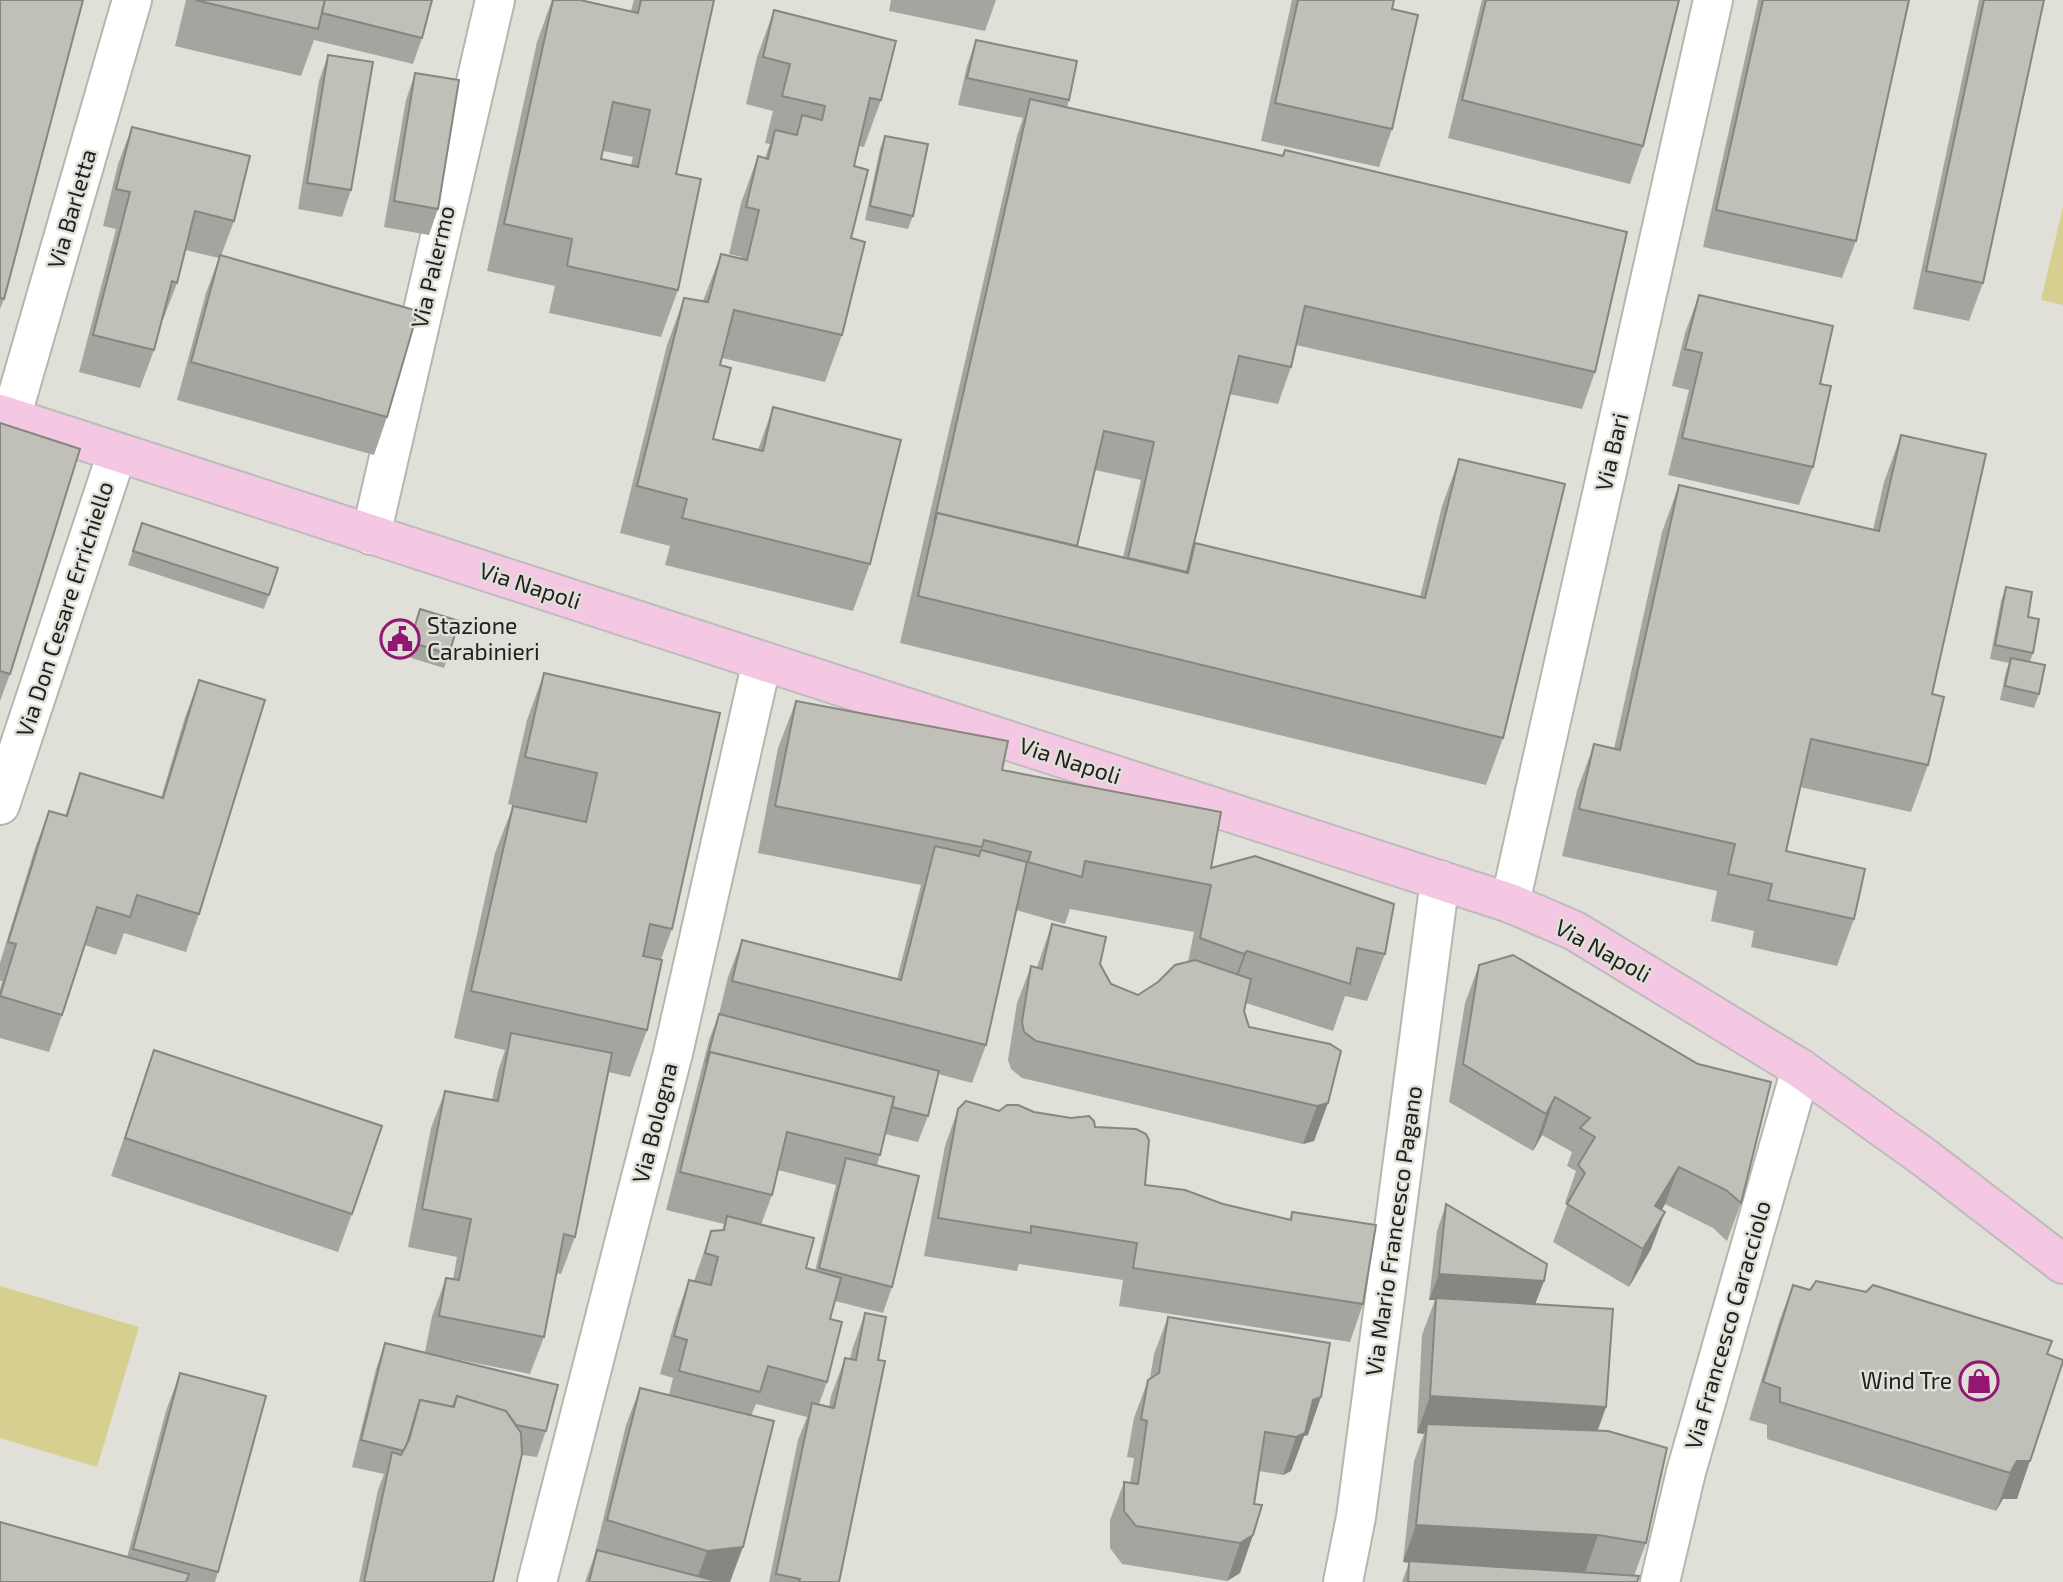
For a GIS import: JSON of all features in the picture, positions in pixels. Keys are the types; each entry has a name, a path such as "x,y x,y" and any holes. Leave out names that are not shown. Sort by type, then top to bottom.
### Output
{"main road":[{"name":"Via Napoli","path":"6,416 1510,903 1575,931 1801,1069 1925,1158 2063,1264"}],"street":[{"name":"Via Barletta","path":"6,416 132,0"},
{"name":"Via Palermo","path":"372,535 495,0"},
{"name":"Via Bari","path":"1510,903 1713,0"},
{"name":"Via Don Cesare Errichiello","path":"0,805 117,453"},
{"name":"Via Bologna","path":"537,1582 673,1053 762,661"},
{"name":"Via Mario Francesco Pagano","path":"1343,1582 1358,1503 1440,880"},
{"name":"Via Francesco Caracciolo","path":"1660,1582 1686,1472 1801,1069"}],"shaded area":[{"path":"2063,207 2063,305 2041,300"},
{"path":"0,1286 139,1327 97,1467 0,1438"}],"building":[{"path":"0,0 83,0 4,299 0,298"},
{"path":"195,0 325,0 318,29"},
{"path":"325,0 432,0 422,38 322,13"},
{"path":"553,0 580,0 638,13 641,0 714,0 676,174 701,179 678,290 567,266 572,239 504,224","holes":["613,102 650,110 638,167 601,159"]},
{"path":"1298,0 1394,0 1392,9 1418,15 1392,129 1275,103"},
{"path":"1486,0 1679,0 1643,146 1462,100"},
{"path":"1763,0 1909,0 1856,241 1716,210"},
{"path":"1984,0 2044,0 1983,283 1926,271"},
{"path":"774,10 896,41 881,100 870,98 854,166 868,170 851,238 865,242 842,335 734,310 720,365 731,368 713,439 763,451 773,407 901,440 870,564 682,518 687,499 637,486 684,298 708,302 721,254 747,260 759,210 746,207 758,156 768,159 775,130 797,135 802,115 822,120 825,106 782,96 790,64 763,57"},
{"path":"976,40 1077,61 1069,100 967,78"},
{"path":"328,55 373,62 351,190 307,183"},
{"path":"415,73 459,80 438,209 394,201"},
{"path":"1030,99 1283,156 1285,150 1627,232 1595,372 1305,306 1291,367 1239,356 1187,572 1128,558 1154,442 1104,431 1077,546 937,513 934,522"},
{"path":"132,127 250,156 234,221 195,211 177,283 172,281 154,350 93,335 130,192 116,189"},
{"path":"885,136 928,144 913,216 870,206"},
{"path":"220,255 418,311 387,417 191,362"},
{"path":"1699,295 1833,326 1820,384 1831,386 1813,467 1682,438 1702,353 1685,349"},
{"path":"0,423 80,449 10,674 0,671"},
{"path":"1901,435 1986,454 1932,694 1944,697 1928,765 1811,739 1786,851 1865,869 1854,919 1768,900 1772,884 1728,874 1735,844 1579,809 1594,744 1620,750 1679,485 1879,531"},
{"path":"1459,459 1565,484 1503,738 918,596 937,513 1188,573 1195,543 1425,598"},
{"path":"142,523 278,568 269,595 133,551"},
{"path":"2006,587 2032,592 2028,617 2039,619 2033,653 1995,645"},
{"path":"420,609 459,621 449,654 410,642"},
{"path":"2011,658 2045,665 2039,694 2005,686"},
{"path":"544,673 720,713 672,929 650,924 643,956 662,960 647,1030 471,991 513,806 586,822 597,773 525,757"},
{"path":"199,680 265,700 199,914 137,895 130,917 97,907 62,1015 0,996 16,944 8,942 49,811 67,816 80,773 163,798"},
{"path":"796,701 1008,741 1002,770 1221,812 1211,868 1255,856 1394,904 1385,954 1357,948 1350,984 1247,951 1244,954 1200,938 1211,885 1085,861 1082,877 1028,862 1031,852 984,840 982,847 775,806"},
{"path":"935,846 979,856 981,850 1027,862 986,1045 732,981 742,940 901,980"},
{"path":"1052,924 1106,937 1100,964 1111,984 1138,995 1158,982 1175,965 1195,960 1251,979 1244,1011 1249,1027 1330,1044 1341,1051 1328,1103 1317,1106 1036,1041 1024,1032 1022,1022 1031,966 1042,969"},
{"path":"1513,955 1698,1064 1771,1082 1741,1203 1726,1190 1679,1167 1655,1206 1665,1212 1643,1249 1567,1204 1585,1173 1578,1165 1595,1137 1580,1128 1590,1118 1555,1097 1546,1114 1463,1064 1479,965"},
{"path":"719,1014 939,1071 928,1116 892,1107 894,1097 710,1052 706,1063"},
{"path":"511,1033 612,1053 575,1237 564,1234 544,1337 439,1316 446,1278 459,1280 471,1219 422,1209 445,1091 498,1101"},
{"path":"154,1050 382,1126 352,1214 125,1138"},
{"path":"710,1052 894,1097 880,1155 787,1132 772,1195 680,1172"},
{"path":"966,1101 999,1111 1007,1105 1018,1105 1034,1112 1071,1118 1089,1116 1095,1127 1136,1129 1146,1134 1149,1140 1145,1185 1185,1190 1223,1204 1291,1220 1292,1212 1376,1225 1363,1304 1133,1268 1137,1243 1031,1226 1031,1233 938,1218 958,1109"},
{"path":"846,1158 919,1176 892,1287 819,1268"},
{"path":"1446,1204 1547,1264 1544,1281 1439,1274"},
{"path":"727,1216 814,1238 806,1268 841,1278 830,1319 842,1322 827,1382 768,1366 760,1392 679,1371 687,1340 674,1336 689,1280 711,1285 718,1257 705,1253 711,1231 724,1230"},
{"path":"1816,1281 1866,1292 1873,1285 2052,1341 2047,1354 2063,1361 2030,1461 2017,1461 2010,1473 1780,1402 1780,1388 1763,1382 1793,1285 1810,1290"},
{"path":"1436,1298 1613,1309 1606,1407 1430,1396"},
{"path":"865,1313 886,1317 878,1360 885,1361 839,1582 799,1582 800,1579 776,1574 812,1403 834,1408 845,1358 856,1360"},
{"path":"1168,1317 1330,1343 1321,1397 1313,1400 1305,1433 1296,1437 1265,1432 1254,1504 1262,1505 1253,1535 1240,1543 1136,1526 1124,1511 1124,1482 1138,1484 1147,1421 1141,1419 1148,1380 1159,1373"},
{"path":"385,1343 558,1385 546,1431 516,1425 506,1411 457,1396 453,1407 420,1400 404,1451 361,1440"},
{"path":"180,1373 266,1396 218,1572 133,1549"},
{"path":"640,1388 774,1421 743,1547 707,1551 607,1520"},
{"path":"457,1396 506,1411 521,1433 522,1454 493,1582 364,1582 392,1452 401,1455 409,1440 420,1400 454,1407"},
{"path":"1427,1424 1608,1431 1667,1448 1646,1543 1598,1535 1416,1525"},
{"path":"0,1522 189,1574 186,1582 0,1582"},
{"path":"597,1550 720,1582 589,1582"},
{"path":"1409,1561 1639,1576 1637,1582 1408,1582"}],"place":[{"name":"Stazione Carabinieri","path":"400,639"},
{"name":"Wind Tre","path":"1979,1381"}]}
